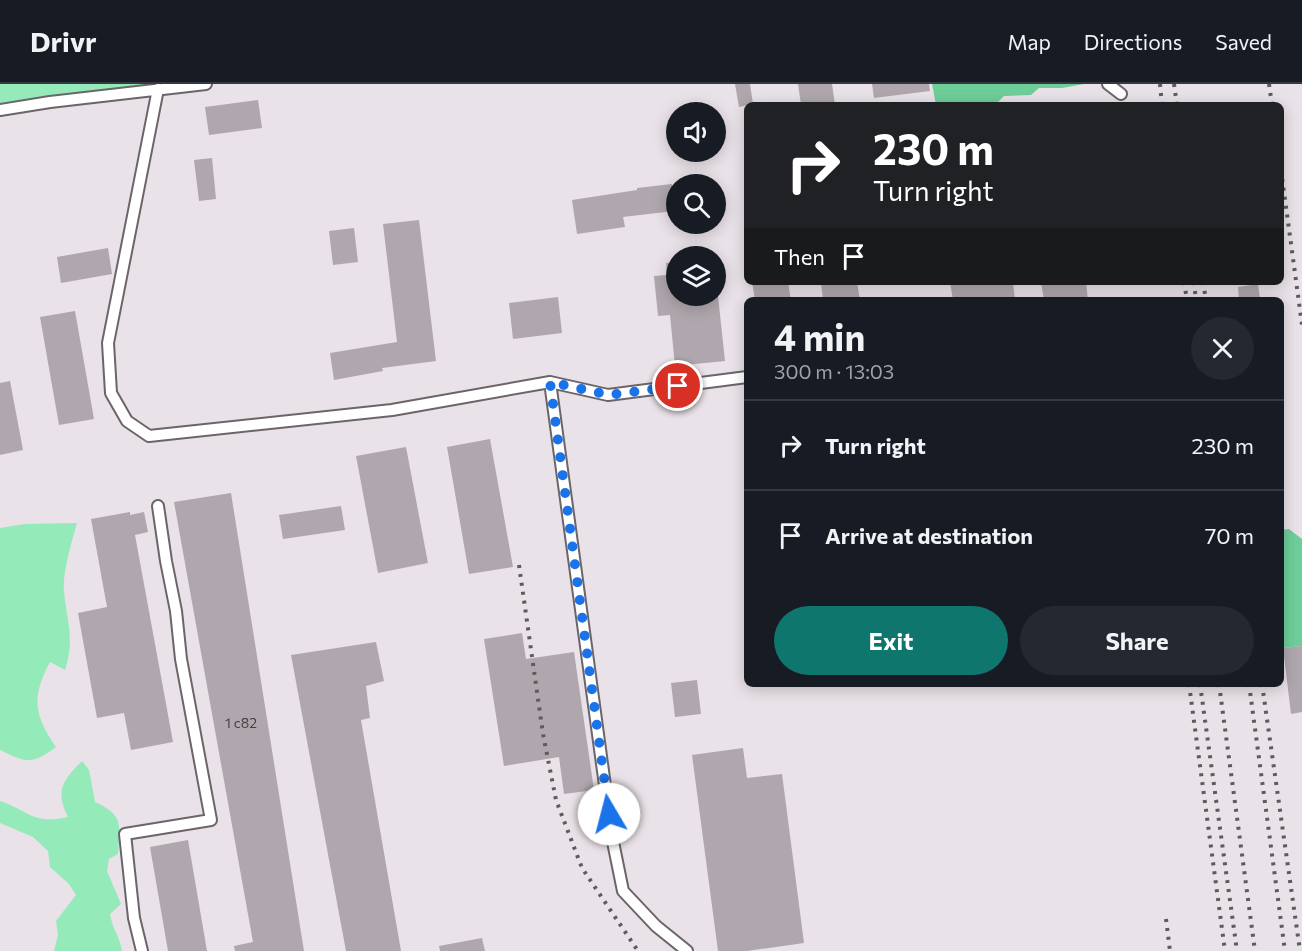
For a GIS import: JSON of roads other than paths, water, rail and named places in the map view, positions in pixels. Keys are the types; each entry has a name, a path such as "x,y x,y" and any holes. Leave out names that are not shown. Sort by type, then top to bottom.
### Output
{"street":[{"path":"0,110 206,84"},
{"path":"1108,84 1121,89"},
{"path":"158,89 108,343 111,393 127,421 149,436 392,410 550,382 609,395 744,377"},
{"path":"550,382 612,837 623,891 656,926 687,951"},
{"path":"142,951 134,918 125,834 211,820 181,659 176,611 158,506"}],"railway":[{"path":"1160,84 1162,102"},
{"path":"1174,84 1177,102"},
{"path":"1269,84 1272,102"},
{"path":"1284,192 1302,325"},
{"path":"1184,285 1186,297"},
{"path":"1194,285 1196,297"},
{"path":"1204,285 1206,297"},
{"path":"519,565 543,734 556,800 582,868 638,951"},
{"path":"1189,687 1225,951"},
{"path":"1200,687 1237,951"},
{"path":"1219,687 1255,951"},
{"path":"1249,687 1285,951"},
{"path":"1262,687 1300,951"},
{"path":"1166,919 1170,951"}]}
